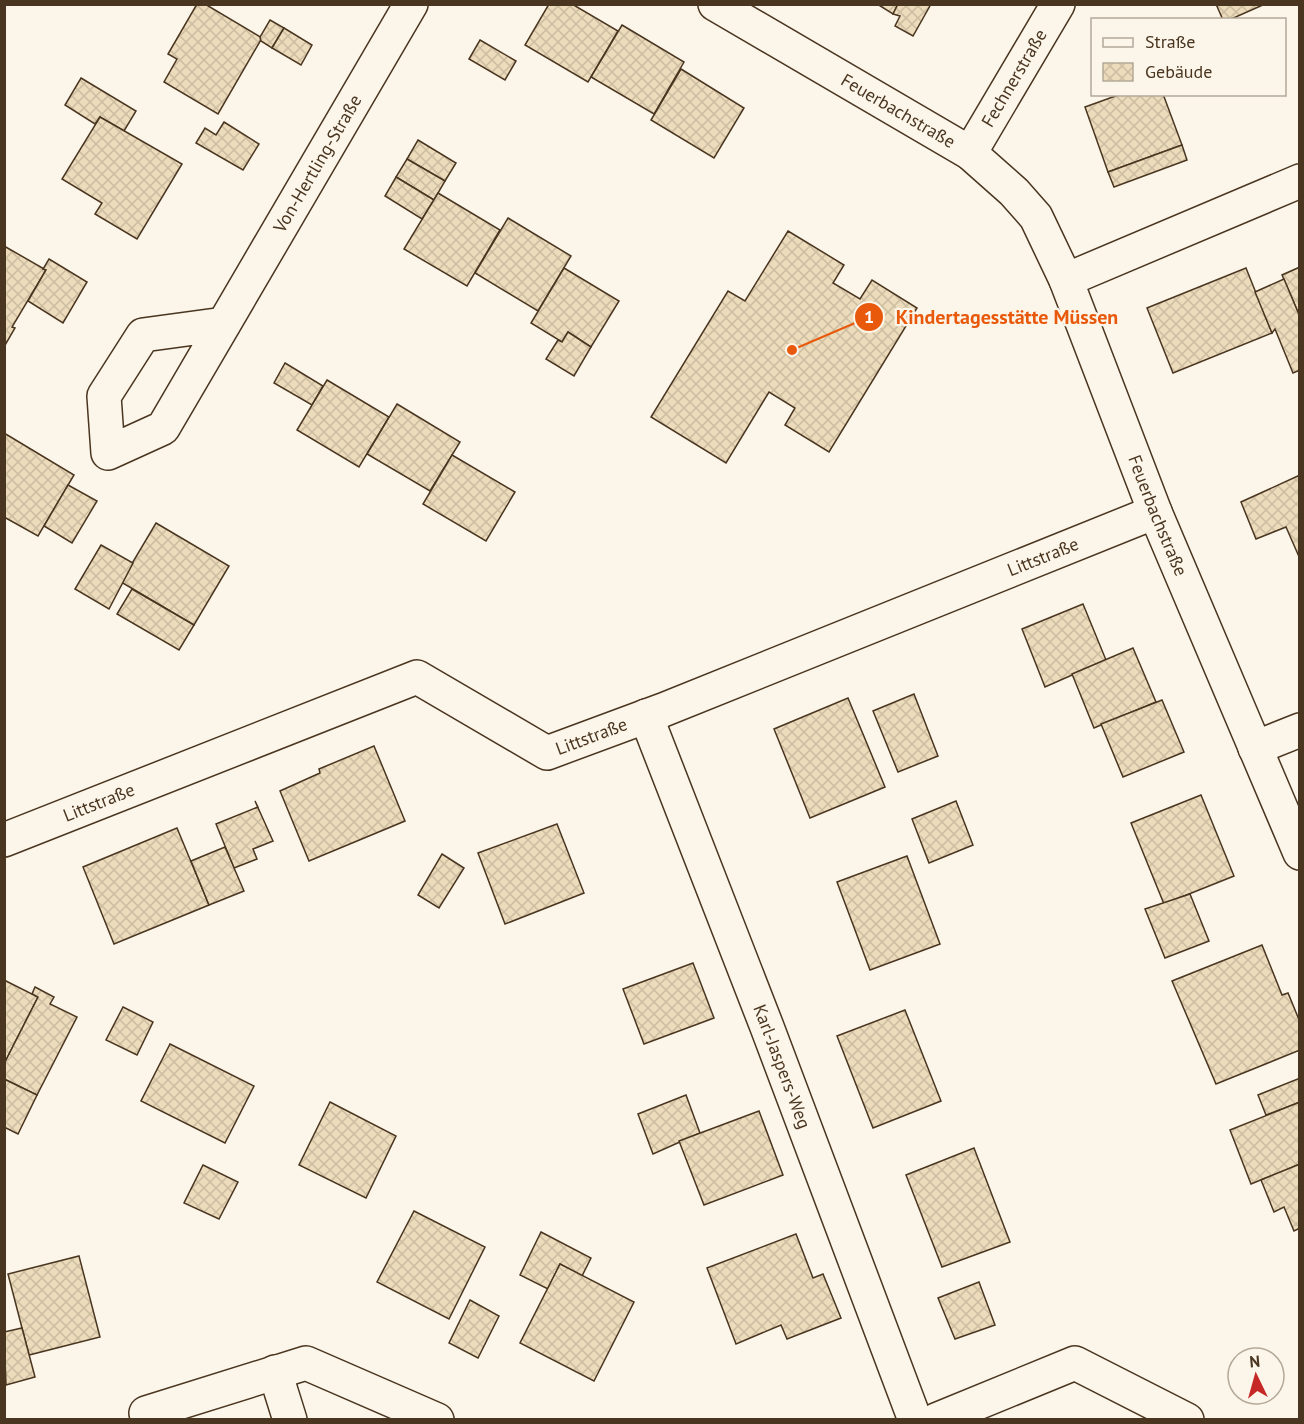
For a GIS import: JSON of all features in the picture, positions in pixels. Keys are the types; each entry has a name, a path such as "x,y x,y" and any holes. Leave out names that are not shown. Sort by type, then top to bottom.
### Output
{"street":[{"name":"Von-Hertling-Straße","path":"224,324 411,4"},
{"name":"Feuerbachstraße","path":"715,4 970,153 1014,192 1036,217 1066,280 1155,512 1299,853"},
{"name":"Fechnerstraße","path":"970,153 1058,4"},
{"path":"1066,280 1299,181"},
{"name":"Littstraße","path":"4,840 417,677 547,753 646,716 1155,512"},
{"name":"Karl-Jaspers-Weg","path":"646,716 767,1027 915,1419"},
{"path":"1255,748 1299,730"},
{"path":"142,1417 306,1363 449,1419"},
{"path":"936,1419 1075,1363 1187,1419"},
{"path":"275,1372 290,1419"}],"building":[{"path":"197,4 205,4 262,38 218,114 164,82 177,59 168,54"},
{"path":"549,4 572,4 618,31 588,82 525,45"},
{"path":"877,4 898,4 893,14"},
{"path":"898,4 931,4 913,36 895,26 900,16 893,14"},
{"path":"1216,4 1265,4 1234,18 1222,18"},
{"path":"270,20 284,28 272,48 261,41 260,37"},
{"path":"622,25 684,62 654,114 591,77"},
{"path":"284,28 312,45 301,65 272,48"},
{"path":"480,40 516,61 505,80 469,59"},
{"path":"681,69 744,108 714,158 651,120"},
{"path":"81,78 136,111 124,131 100,117 95,124 65,105"},
{"path":"1115,96 1164,96 1182,145 1108,172 1085,107"},
{"path":"100,117 182,164 137,239 95,214 102,203 62,179"},
{"path":"224,122 259,144 243,170 196,143 205,128 216,135"},
{"path":"418,140 456,163 445,181 407,159"},
{"path":"1182,145 1187,160 1114,187 1108,172"},
{"path":"407,159 445,181 434,200 396,177"},
{"path":"396,177 434,200 422,219 385,196"},
{"path":"438,193 500,230 467,286 404,249"},
{"path":"508,218 571,256 538,311 475,273"},
{"path":"788,231 844,265 833,283 860,299 872,280 917,308 829,452 785,425 795,408 769,392 726,463 651,417 728,291 745,301"},
{"path":"4,246 46,270 12,327 15,328 4,347"},
{"path":"49,259 87,282 63,323 28,301 46,270 43,269"},
{"path":"1300,267 1300,317 1282,275"},
{"path":"564,268 619,301 591,347 568,332 562,342 531,323"},
{"path":"1246,268 1272,333 1173,373 1147,308"},
{"path":"1284,279 1300,317 1300,370 1293,373 1275,329 1272,333 1255,292"},
{"path":"568,332 591,347 574,376 546,359 558,340 562,342"},
{"path":"285,363 323,386 312,405 274,383"},
{"path":"327,380 389,417 359,467 297,430"},
{"path":"397,404 460,442 430,491 367,454"},
{"path":"4,433 74,475 38,536 4,517"},
{"path":"452,455 515,492 486,541 423,504"},
{"path":"1300,475 1300,559 1286,527 1256,539 1241,502"},
{"path":"68,485 97,501 72,543 44,526"},
{"path":"156,523 229,566 194,625 121,582"},
{"path":"101,545 133,563 109,609 75,589"},
{"path":"132,589 194,625 179,650 117,614"},
{"path":"1083,604 1106,660 1045,687 1022,629"},
{"path":"1133,648 1156,702 1094,728 1072,674"},
{"path":"914,694 938,756 898,772 873,711"},
{"path":"848,698 885,787 810,818 774,729"},
{"path":"1162,700 1184,752 1123,777 1101,724"},
{"path":"374,746 405,821 309,861 280,791 320,773 319,769"},
{"path":"1201,795 1234,876 1164,904 1131,823"},
{"path":"956,801 973,845 929,863 912,819"},
{"path":"258,807 273,841 253,849 257,859 234,868 216,824"},
{"path":"557,824 584,893 505,924 478,853"},
{"path":"177,828 209,905 114,944 83,867"},
{"path":"225,847 244,891 209,905 191,861"},
{"path":"442,854 464,868 439,908 418,895"},
{"path":"907,856 940,944 870,970 837,882"},
{"path":"1190,894 1209,941 1165,958 1145,909"},
{"path":"1262,945 1282,995 1288,993 1300,1022 1300,1050 1216,1084 1172,981"},
{"path":"693,963 714,1018 644,1044 623,989"},
{"path":"4,980 38,997 4,1064"},
{"path":"35,987 54,997 50,1004 77,1017 37,1095 4,1079 4,1064 38,997 32,994"},
{"path":"123,1007 153,1022 137,1055 106,1040"},
{"path":"905,1010 941,1101 873,1128 837,1036"},
{"path":"170,1044 254,1086 225,1143 141,1101"},
{"path":"1300,1078 1300,1102 1266,1115 1258,1095"},
{"path":"4,1079 37,1095 18,1134 4,1127"},
{"path":"686,1095 700,1133 653,1154 638,1114"},
{"path":"330,1102 396,1136 366,1198 299,1165"},
{"path":"1300,1102 1300,1164 1251,1184 1230,1130"},
{"path":"759,1111 783,1175 704,1205 679,1141"},
{"path":"974,1148 1010,1242 942,1267 906,1175"},
{"path":"1300,1164 1300,1228 1294,1231 1284,1207 1274,1212 1261,1180"},
{"path":"203,1165 238,1182 219,1219 184,1203"},
{"path":"414,1211 485,1247 449,1319 377,1282"},
{"path":"541,1232 591,1258 582,1276 560,1264 548,1289 520,1275"},
{"path":"796,1234 813,1278 823,1274 841,1318 787,1339 781,1325 736,1344 707,1268"},
{"path":"79,1256 100,1337 29,1355 8,1274"},
{"path":"560,1264 634,1302 594,1381 520,1343"},
{"path":"979,1282 995,1325 955,1339 938,1298"},
{"path":"470,1300 499,1316 478,1358 449,1343"},
{"path":"22,1328 35,1377 6,1385 4,1332"}],"place":[{"name":"Kindertagesstätte Müssen","path":"792,350"}]}
